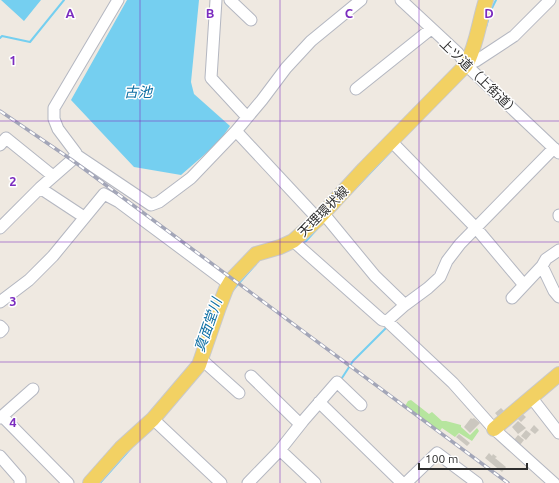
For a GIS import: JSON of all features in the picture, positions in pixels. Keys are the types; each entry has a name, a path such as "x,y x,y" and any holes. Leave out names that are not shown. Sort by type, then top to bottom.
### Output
{"main road":[{"name":"天理環状線","path":"90,483 121,448 153,419 199,365 219,306 232,278 256,254 293,241 320,216 466,65 472,53 486,0"},
{"path":"494,429 559,374"}],"street":[{"path":"118,0 54,108 54,120 58,129 76,153 75,154 151,205 159,202 191,178 236,131 291,62 311,42 361,0"},
{"path":"216,0 211,78 248,117"},
{"path":"230,0 251,20"},
{"name":"上ツ道（上街道）","path":"401,0 458,53 466,65 556,151"},
{"path":"466,65 476,61 514,36 550,0"},
{"path":"356,89 431,29"},
{"path":"236,131 320,216 375,276 405,306"},
{"path":"0,145 6,138 53,176"},
{"path":"391,141 476,228 524,285"},
{"path":"387,321 440,277 447,261 460,244 556,151"},
{"path":"0,228 40,188 72,160 75,154"},
{"path":"40,188 84,218"},
{"path":"0,302 29,280 53,256 104,194 119,202 228,284"},
{"path":"293,241 382,320 387,321 453,383 494,429 554,483"},
{"path":"512,298 542,266 546,259 559,250"},
{"path":"542,266 554,291 559,297"},
{"path":"0,326 3,328 0,332"},
{"path":"201,359 239,393"},
{"path":"250,376 300,424"},
{"path":"248,483 280,450 300,424 337,382 361,405"},
{"path":"33,389 1,417 68,483"},
{"path":"531,397 559,432"},
{"path":"319,402 402,483"},
{"path":"153,419 221,483"},
{"path":"280,450 315,483"},
{"path":"406,483 437,453 477,483"},
{"path":"0,456 20,479 20,483"}],"green space":[{"path":"411,400 429,414 432,412 442,421 461,425 461,427 470,435 477,428 479,431 472,441 459,433 455,437 442,428 439,432 405,406 408,401"}],"water":[{"path":"1,0 41,0 24,21"},
{"name":"古池","path":"127,0 199,0 191,82 194,94 230,126 219,142 181,175 134,167 71,100"}],"building":[{"path":"501,408 507,414 501,420 495,413"},
{"path":"519,411 526,417 521,422 515,416"},
{"path":"471,418 474,418 480,423 470,433 464,427"},
{"path":"518,421 526,428 518,434 512,427"},
{"path":"534,425 539,430 535,434 530,430"},
{"path":"526,430 531,434 526,440 521,436"},
{"path":"459,434 470,443 467,446 456,437"},
{"path":"518,435 524,440 520,445 514,440"},
{"path":"489,453 492,456 493,454 497,457 495,458 506,467 502,472 485,458"}],"waterway":[{"path":"0,38 2,36 30,42 64,0"},
{"name":"真面堂川","path":"486,27 491,10 496,0"},
{"name":"真面堂川","path":"350,194 394,148"},
{"name":"真面堂川","path":"301,243 306,241 317,229"},
{"name":"真面堂川","path":"232,291 256,264"},
{"path":"340,381 353,361 386,328"},
{"name":"真面堂川","path":"100,483 132,447"}],"railway":[{"path":"0,111 72,160 508,483"}]}
